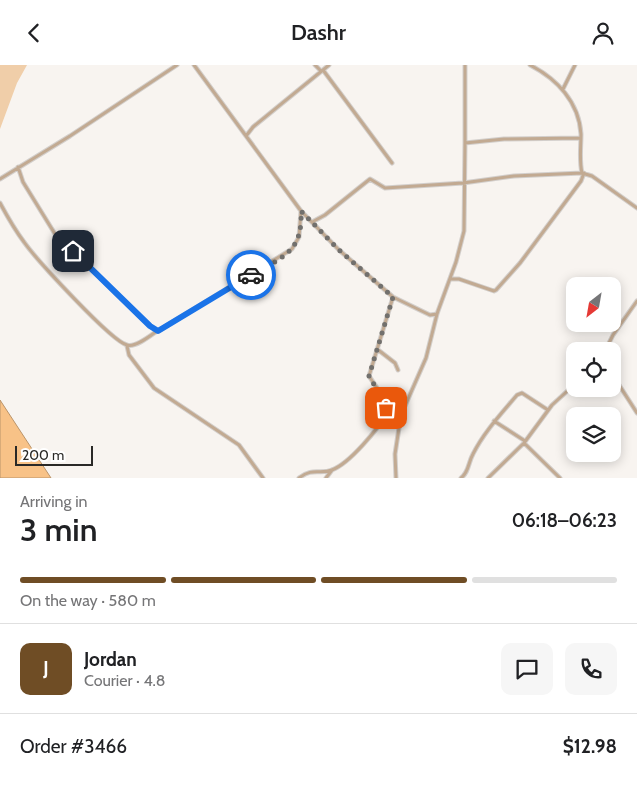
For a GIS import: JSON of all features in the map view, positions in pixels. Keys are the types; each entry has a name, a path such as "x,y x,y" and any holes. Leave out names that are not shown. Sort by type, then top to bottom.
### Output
{"street":[{"path":"0,179 70,136 178,65"},
{"path":"194,65 301,211 313,221 339,250 393,297 430,315 437,314"},
{"path":"315,65 322,71 392,163"},
{"path":"246,137 253,127 329,65"},
{"path":"396,478 395,455 401,415 426,358 437,314 450,279 464,231 465,65"},
{"path":"563,89 575,65"},
{"path":"450,279 459,279 494,291 496,290 520,263 576,187 583,173 577,116 563,89 555,80 532,66"},
{"path":"465,143 504,139 580,138"},
{"path":"18,167 23,182 55,234 150,326 158,331"},
{"path":"313,221 325,215 370,179 385,188 463,183 514,176 583,173 592,176 637,208"},
{"path":"0,203 33,254 94,318 127,346 129,355 154,388 239,445 263,478"},
{"path":"127,346 158,331 292,249 297,243 301,231 301,211"},
{"path":"326,478 332,470 359,449 388,411 379,401 376,388 369,376 393,297"},
{"path":"610,342 637,301"},
{"path":"377,349 395,363 398,370"},
{"path":"621,388 637,413"},
{"path":"461,478 468,470 473,454 494,421 520,393 548,410"},
{"path":"488,478 525,442 548,410 566,393"},
{"path":"494,421 525,442 560,478"},
{"path":"299,478 310,471 332,470"}],"shaded area":[{"path":"0,65 27,65 17,83 0,129"},
{"path":"0,400 51,478 0,478"}],"way so far":[{"path":"251,275 292,249 297,243 301,231 301,211 313,221 339,250 393,297 369,373 370,379 378,391 379,401 386,408"}],"route":[{"path":"73,251 150,326 158,331 251,275"}]}
